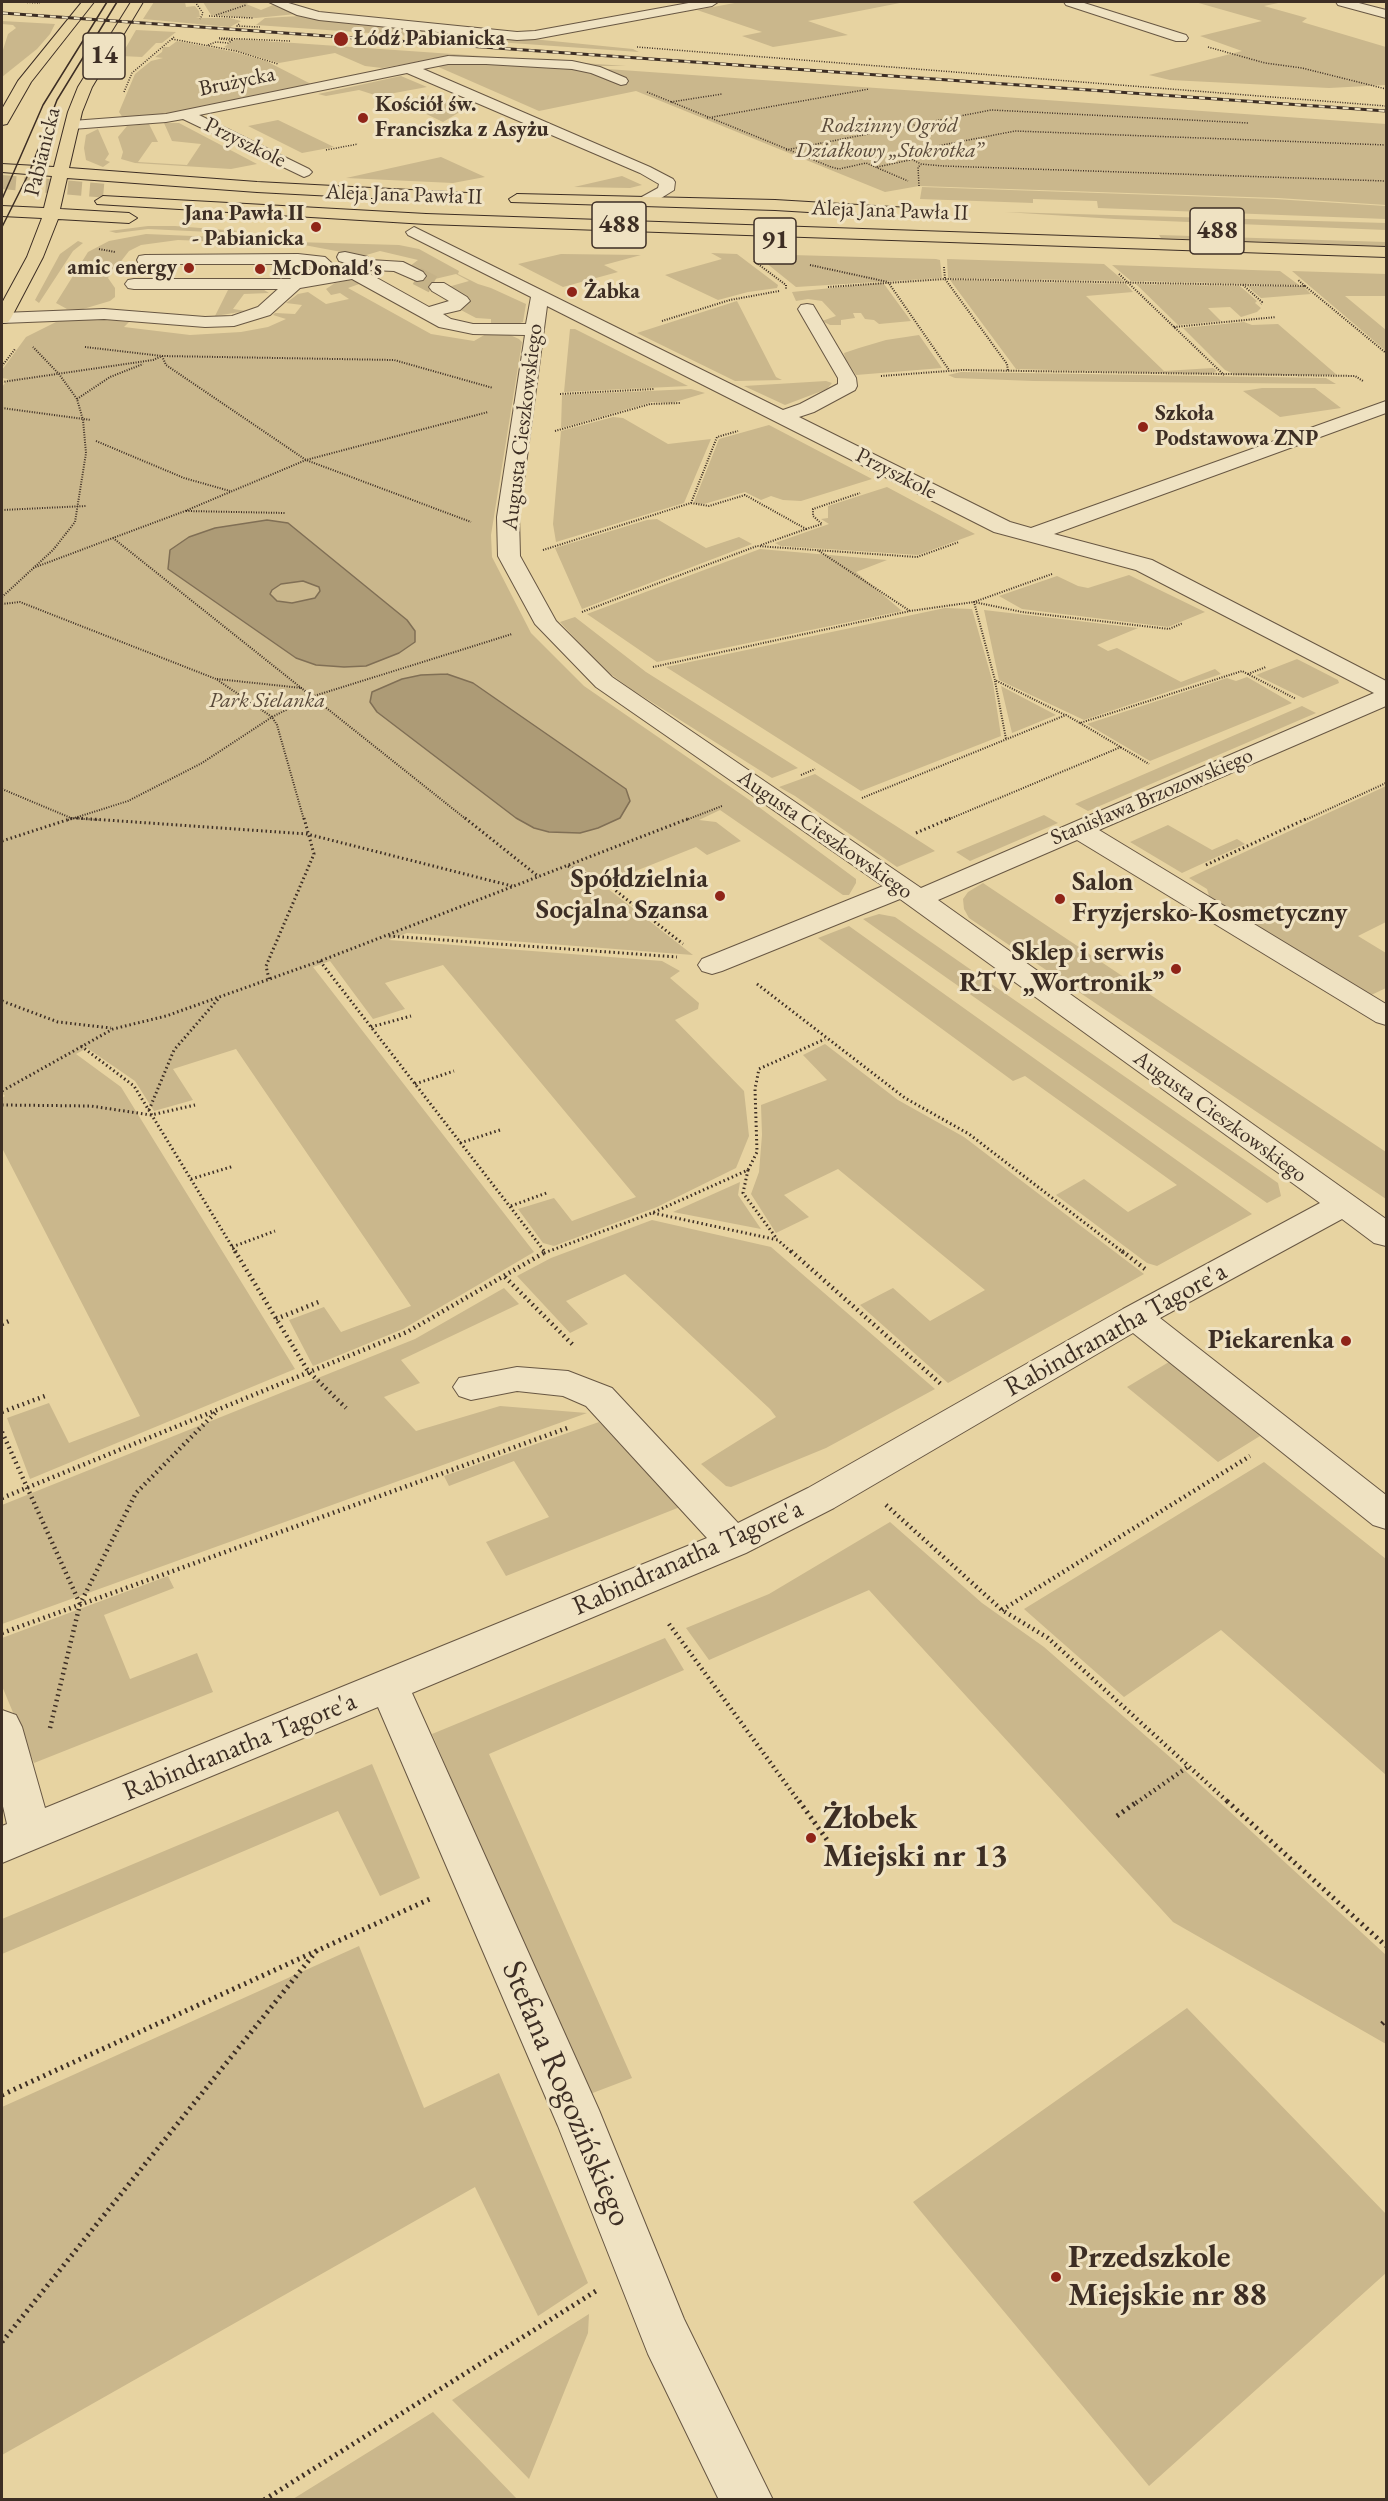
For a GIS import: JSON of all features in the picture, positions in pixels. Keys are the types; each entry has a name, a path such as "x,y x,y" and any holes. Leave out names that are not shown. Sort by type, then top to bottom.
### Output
{"main road":[{"name":"Pabianicka","path":"2,120 25,81 88,2"},
{"name":"Pabianicka","path":"2,318 35,257 51,214 72,125 85,87 137,2"},
{"path":"2,168 269,187 480,198"},
{"name":"Aleja Jana Pawła II","path":"1386,236 442,209 106,196 426,219 1386,252"},
{"path":"502,199 775,205 920,213"},
{"path":"2,211 156,221 414,232"},
{"path":"88,232 156,221"},
{"path":"1063,225 1084,226"},
{"name":"91","path":"414,232 837,242 1136,243"},
{"path":"35,257 56,245"}],"street":[{"path":"275,2 319,16 508,35 535,34 712,2"},
{"path":"1070,2 1181,38"},
{"path":"1342,2 1386,14"},
{"name":"Brużycka","path":"72,125 149,120 185,114 448,60 501,60 580,66 621,81"},
{"path":"408,68 645,170 667,182 668,187 662,194 644,202"},
{"name":"Przyszkole","path":"185,114 304,172"},
{"name":"Przyszkole","path":"414,232 1002,527 1144,565 1386,690"},
{"path":"104,314 124,305 150,252 159,249 302,250 362,261 359,269"},
{"path":"248,259 280,249"},
{"path":"2,318 104,314 234,321 264,311 303,277 325,271 327,266 319,261 304,259 146,260"},
{"path":"134,284 294,284 359,269 397,266 417,276"},
{"path":"359,269 445,323 463,327 534,330"},
{"path":"150,317 163,284"},
{"path":"185,320 198,284"},
{"path":"185,320 198,284"},
{"path":"427,312 454,306 461,302 438,287"},
{"name":"Augusta Cieszkowskiego","path":"540,297 508,517 511,559 546,624 604,682 910,894 1386,1235"},
{"path":"784,416 844,390 848,386 847,378 807,309"},
{"path":"1029,536 1386,407"},
{"name":"Stanisława Brzozowskiego","path":"713,961 910,894 1078,829 1386,697"},
{"path":"1078,829 1386,1016"},
{"name":"Rabindranatha Tagore'a","path":"16,1839 733,1543 856,1478 1135,1317 1342,1205"},
{"path":"1135,1317 1386,1515"},
{"path":"471,1387 517,1379 568,1384 599,1398 705,1509 733,1543"},
{"name":"Stefana Rogozińskiego","path":"389,1686 582,2126 666,2336 747,2499"},
{"path":"2,1727 16,1839"}],"path":[{"path":"17,2 40,3"},
{"path":"195,2 203,13 200,19"},
{"path":"213,16 248,4"},
{"path":"250,18 249,20 255,20"},
{"path":"240,23 255,24 261,21"},
{"path":"1181,38 1242,57 1302,68 1386,89"},
{"path":"171,39 208,45 268,60 322,86"},
{"path":"208,45 216,42 228,43 233,40 218,39"},
{"path":"636,47 1386,106"},
{"path":"621,81 786,150 839,169 866,164 919,186 918,167 921,164"},
{"path":"707,118 870,89"},
{"path":"670,102 722,94"},
{"path":"786,150 991,110 1249,123"},
{"path":"910,160 907,157 908,153 918,150 1015,131 1386,146"},
{"path":"876,168 910,160 921,164 1386,181"},
{"path":"944,258 945,279 1007,364 1008,371"},
{"path":"1114,269 1224,376"},
{"path":"1291,274 1386,353"},
{"path":"822,287 945,279 1305,286"},
{"path":"888,282 950,371"},
{"path":"1243,285 1262,302 1261,304"},
{"path":"662,321 752,294 794,290"},
{"path":"1174,327 1276,317"},
{"path":"79,347 162,356 394,360 469,382 523,402"},
{"path":"77,399 110,377 162,356"},
{"path":"162,356 166,365 306,460 509,537"},
{"path":"2,382 153,360"},
{"path":"847,378 950,371 1008,371 1224,376 1355,376 1366,383"},
{"path":"33,569 185,511 306,460 523,402 720,385"},
{"path":"555,431 650,404 683,402"},
{"path":"2,408 91,420"},
{"path":"691,503 717,437 784,416"},
{"path":"96,441 184,478 230,491"},
{"path":"2,841 128,801 202,763 272,717 314,696 546,624 822,524 813,516 813,510 867,491"},
{"path":"511,559 691,503 709,506 745,495 806,529"},
{"path":"2,510 86,506"},
{"path":"185,511 285,513"},
{"path":"757,546 917,557 1002,527"},
{"path":"113,538 539,877"},
{"path":"819,550 910,611"},
{"path":"653,667 910,611 974,602 1107,555"},
{"path":"2,604 20,602 216,679 272,717 277,725 314,854 266,966 269,979"},
{"path":"974,602 1022,612 1169,629 1225,606"},
{"path":"974,602 994,680 1006,740"},
{"path":"1080,723 1242,671 1336,719"},
{"path":"216,679 303,688"},
{"path":"994,680 1066,715 1152,765"},
{"path":"862,798 1066,715"},
{"path":"916,833 1121,747"},
{"path":"1168,883 1386,783"},
{"path":"2,789 71,818 307,834 513,886"},
{"path":"2,1091 113,1029 166,1016 320,961 762,791"},
{"path":"568,866 606,883 713,961 825,1038 905,1098 969,1134 1153,1275"},
{"path":"385,936 713,961"},
{"path":"320,961 545,1252"},
{"path":"150,1113 174,1050 219,998"},
{"path":"2,1001 58,1022 113,1029"},
{"path":"371,1027 411,1016"},
{"path":"825,1038 759,1070 755,1089 757,1152 748,1170 743,1193 778,1240 948,1390"},
{"path":"81,1046 134,1086 308,1371 346,1408"},
{"path":"414,1084 454,1071"},
{"path":"2,1105 91,1106 150,1113 195,1105"},
{"path":"460,1143 500,1130"},
{"path":"191,1179 234,1166"},
{"path":"2,1498 406,1332 545,1252 652,1213 748,1170"},
{"path":"511,1206 549,1192"},
{"path":"652,1213 778,1240"},
{"path":"232,1247 275,1231"},
{"path":"276,1319 321,1301"},
{"path":"2,1324 9,1320"},
{"path":"2,1412 45,1396"},
{"path":"49,1735 80,1604 136,1493 219,1408"},
{"path":"2,1633 613,1412"},
{"path":"2,1432 80,1604"},
{"path":"1002,1610 1284,1435"},
{"path":"856,1478 1002,1610 1048,1638 1386,1946"},
{"path":"669,1624 837,1855"},
{"path":"1117,1816 1189,1766"},
{"path":"2,2095 436,1896"},
{"path":"2,2342 318,1949"},
{"path":"264,2499 602,2288"}],"green space":[{"path":"154,2 185,2 186,7 195,6 199,11 200,17 196,18 230,18 241,21 230,27 143,19"},
{"path":"203,2 251,2 246,4 261,10 273,5 296,14 256,18 211,15"},
{"path":"740,2 905,2 808,21 848,35 773,47 742,36 762,32 697,10"},
{"path":"1195,2 1283,2 1264,6 1307,18 1302,22 1386,47 1386,85 1329,88 1170,80 1149,75 1242,51 1200,36 1262,21"},
{"path":"300,16 633,49 639,52 256,25 265,18"},
{"path":"2,21 55,24 37,49 2,77 2,53 8,34 16,28 13,25 2,24"},
{"path":"136,30 176,32 162,43 156,43 142,57 121,56"},
{"path":"236,39 626,66 429,60 382,68 365,66 335,53 279,63 224,47"},
{"path":"177,41 266,61 311,84 152,117 123,118 119,112 135,74 151,61 163,58 155,57 162,52 163,47 169,47"},
{"name":"Rodzinny Ogród Działkowy „Stokrotka”","path":"465,63 572,68 601,77 626,79 607,69 1386,124 1386,205 1278,198 919,186 885,192 636,91 539,111 434,65"},
{"path":"401,76 427,87 378,96 359,90 326,96 318,94"},
{"path":"431,95 463,110 443,122 399,101"},
{"path":"278,120 334,147 302,153 248,126"},
{"path":"164,123 179,123 257,164 231,169 135,163 121,159 123,152 118,137 127,126 149,124 158,142 152,142 138,162 187,165 201,144 172,141"},
{"path":"98,129 109,154 105,160 110,162 103,167 86,160 84,148 86,135"},
{"path":"441,157 485,177 453,183 346,178"},
{"path":"622,176 642,185 630,188 574,187"},
{"path":"922,187 1274,199 1386,206 1386,219 1098,208 1097,201 1033,199 1033,203 920,199"},
{"path":"1005,212 1386,223 1386,230 1115,219"},
{"path":"148,226 238,231 231,233 148,229 116,233 109,231"},
{"path":"146,234 260,241 399,245 419,249 459,271 458,274 526,304 523,322 511,326 491,326 491,319 476,318 459,309 448,287 469,281 456,274 435,279 410,266 418,260 380,251 363,256 304,245 178,240 141,245 129,251 108,278 115,288 115,297 110,301 83,309 67,309 56,303 88,252 109,241"},
{"path":"1159,235 1386,242 1386,246 1161,238"},
{"path":"78,241 83,243 73,251 39,303 35,300 60,254"},
{"path":"711,253 737,254 778,285 777,288 748,292 718,300 665,275 722,259"},
{"path":"561,254 641,255 604,265 618,272 563,287 518,264"},
{"path":"755,254 936,259 940,260 942,278 796,287"},
{"path":"947,259 1104,264 1124,281 948,278"},
{"path":"1112,265 1280,271 1299,285 1131,281"},
{"path":"1292,271 1386,274 1386,296 1345,296 1386,330 1386,351"},
{"name":"Park Sielanka","path":"349,280 362,283 348,288 431,334 474,341 486,334 510,335 522,342 491,535 492,557 531,633 584,686 748,799 856,879 856,883 849,895 843,895 720,810 699,820 716,822 741,841 707,855 696,847 608,882 577,867 569,870 603,885 693,955 407,933 389,940 662,961 680,971 670,978 699,1003 698,1009 675,1020 744,1091 749,1136 736,1168 657,1207 554,1246 543,1243 518,1209 554,1198 572,1221 636,1197 443,965 385,983 405,1009 373,1019 330,961 313,967 534,1252 403,1329 313,1366 289,1320 324,1307 341,1332 411,1306 236,1049 173,1069 193,1100 154,1111 135,1081 87,1048 76,1054 121,1087 295,1369 30,1479 7,1418 49,1403 69,1443 140,1416 2,1148 2,1098 5,1096 2,1093 2,387 8,379 2,378 2,370 26,337 56,322 69,319 97,319 129,322 124,327 190,335 241,332 268,327 286,319 273,315 275,313 295,314 302,305 286,303 298,294 308,292 326,304 349,299 340,293 331,295 326,289 335,283"},
{"path":"950,280 1126,284 1133,292 1086,296 1164,371 1213,368 1217,371 1210,374 1016,369"},
{"path":"881,283 911,321 879,324 874,320 865,319 861,313 853,313 855,318 841,320 841,325 830,325 822,321 836,316 822,301 808,299 796,301 792,292"},
{"path":"1136,284 1240,286 1257,301 1255,303 1261,308 1257,312 1241,317 1230,307 1208,308 1221,321 1178,325"},
{"path":"1247,286 1303,286 1311,294 1261,298"},
{"path":"229,288 261,288 269,293 244,294 233,309 246,311 215,316"},
{"path":"737,301 776,377 782,380 735,381 637,333"},
{"path":"1244,322 1252,325 1278,324 1337,375 1236,375 1225,370 1183,328"},
{"path":"570,329 575,329 688,386 564,392"},
{"path":"919,335 942,368 856,375 845,358 844,353 859,348 886,340"},
{"path":"961,372 1326,378 1336,384 1034,381 955,378 948,375"},
{"path":"826,381 832,383 827,389 785,405 744,386"},
{"path":"1262,388 1315,388 1341,408 1280,417 1243,391"},
{"path":"691,389 705,393 672,403 652,402 561,428 562,395"},
{"path":"613,417 623,418 668,444 711,439 684,503 556,542 553,524 561,431"},
{"path":"769,425 872,479 801,501 783,500 771,496 761,500 745,492 704,504 696,504 694,502 719,439"},
{"path":"887,487 975,534 918,555 781,546 775,543 829,524 821,519 828,518 828,506"},
{"path":"657,519 706,548 739,537 752,544 582,609 555,548"},
{"path":"760,549 887,560 856,572 902,611 657,662 587,614"},
{"path":"1129,575 1205,612 1168,627 1022,609 999,596 1057,576 1088,588"},
{"path":"945,608 972,609 993,683 1001,736 861,791 666,667"},
{"path":"984,610 1138,628 1097,645 1108,651 1117,648 1181,682 1215,669 1221,674 1084,720 999,680"},
{"path":"575,617 646,672 798,768 772,778 631,689 601,667 560,622"},
{"path":"1297,659 1338,680 1339,683 1303,698 1256,675"},
{"path":"1247,677 1292,703 1150,761 1087,724 1227,678 1236,681"},
{"path":"1001,686 1056,715 1012,733"},
{"path":"1302,706 1316,713 1088,811 1075,804"},
{"path":"815,774 935,851 897,867 779,787"},
{"path":"1386,786 1386,922 1358,936 1386,953 1386,988 1367,997 1211,902 1207,889 1189,878"},
{"path":"1044,815 1058,823 970,861 956,852"},
{"path":"1168,825 1212,850 1237,839 1245,844 1182,873 1130,842"},
{"path":"983,883 1386,1152 1386,1199 969,918 964,909 963,899 968,892"},
{"path":"879,914 895,917 1278,1183 1281,1196 1267,1203 863,919"},
{"path":"849,926 1252,1214 1157,1266 1147,1263 1056,1195 1084,1179 1128,1212 1177,1185 1025,1076 1013,1081 818,938"},
{"path":"825,1044 898,1100 964,1137 1144,1274 948,1383 860,1305 893,1288 930,1321 985,1290 838,1169 784,1195 809,1217 776,1233 751,1194 759,1172 762,1135 761,1105 827,1080 803,1055"},
{"path":"740,1182 738,1195 761,1229 673,1212"},
{"path":"652,1220 771,1247 935,1389 826,1448 731,1487 726,1486 701,1464 776,1417 770,1409 625,1274 566,1301 588,1324 570,1333 517,1276 551,1258"},
{"path":"504,1288 519,1304 401,1360 420,1383 384,1397 416,1431 500,1406 587,1413 2,1624 2,1505 415,1339"},
{"path":"1169,1362 1260,1436 1218,1462 1127,1387"},
{"path":"599,1422 680,1507 506,1576 486,1542 549,1517 514,1461 449,1486 444,1476"},
{"path":"1264,1462 1386,1559 1386,1775 1221,1630 1124,1697 1024,1609"},
{"path":"890,1522 982,1603 1044,1647 1179,1765 1386,1955 1386,2044 1173,1922 869,1590 709,1660 686,1628 769,1594"},
{"path":"168,1576 174,1588 104,1615 130,1679 197,1653 213,1692 34,1763 2,1686 2,1638"},
{"path":"665,1638 684,1670 489,1754 632,2078 590,2094 583,2086 432,1734"},
{"path":"372,1764 420,1878 380,1896 338,1811 2,1954 2,1919"},
{"path":"359,1946 424,2108 499,2073 588,2283 538,2316 475,2187 2,2455 2,2107"},
{"path":"1187,2008 1386,2214 1386,2273 1149,2486 913,2202"},
{"path":"589,2314 588,2333 529,2479 452,2400"},
{"path":"433,2412 517,2499 293,2499"}],"shaded area":[{"path":"267,520 288,523 407,620 415,631 415,642 399,653 366,666 316,665 296,658 168,569 170,550 189,537 215,528","holes":["303,581 319,587 320,591 315,598 292,603 277,601 270,594 281,584"]},
{"path":"447,674 473,683 626,789 630,801 620,818 580,833 549,832 534,828 516,818 377,712 370,702 372,692 402,679 421,675"}],"tunnel":[{"path":"2,182 108,191"},
{"path":"417,276 438,287"}],"tram line":[{"path":"2,199 43,105 107,2"},
{"path":"2,227 29,173 57,100 117,2"}],"railway":[{"path":"2,13 1386,111"}],"place":[{"name":"Łódź Pabianicka","path":"341,39"},
{"name":"Kościół św. Franciszka z Asyżu","path":"363,118"},
{"name":"Jana Pawła II - Pabianicka","path":"316,227"},
{"name":"amic energy","path":"189,268"},
{"name":"McDonald's","path":"260,269"},
{"name":"Żabka","path":"572,292"},
{"name":"Szkoła Podstawowa ZNP","path":"1143,427"},
{"name":"Spółdzielnia Socjalna Szansa","path":"720,896"},
{"name":"Salon Fryzjersko-Kosmetyczny","path":"1060,899"},
{"name":"Sklep i serwis RTV „Wortronik”","path":"1176,969"},
{"name":"Piekarenka","path":"1346,1341"},
{"name":"Żłobek Miejski nr 13","path":"811,1838"},
{"name":"Przedszkole Miejskie nr 88","path":"1056,2277"}]}
